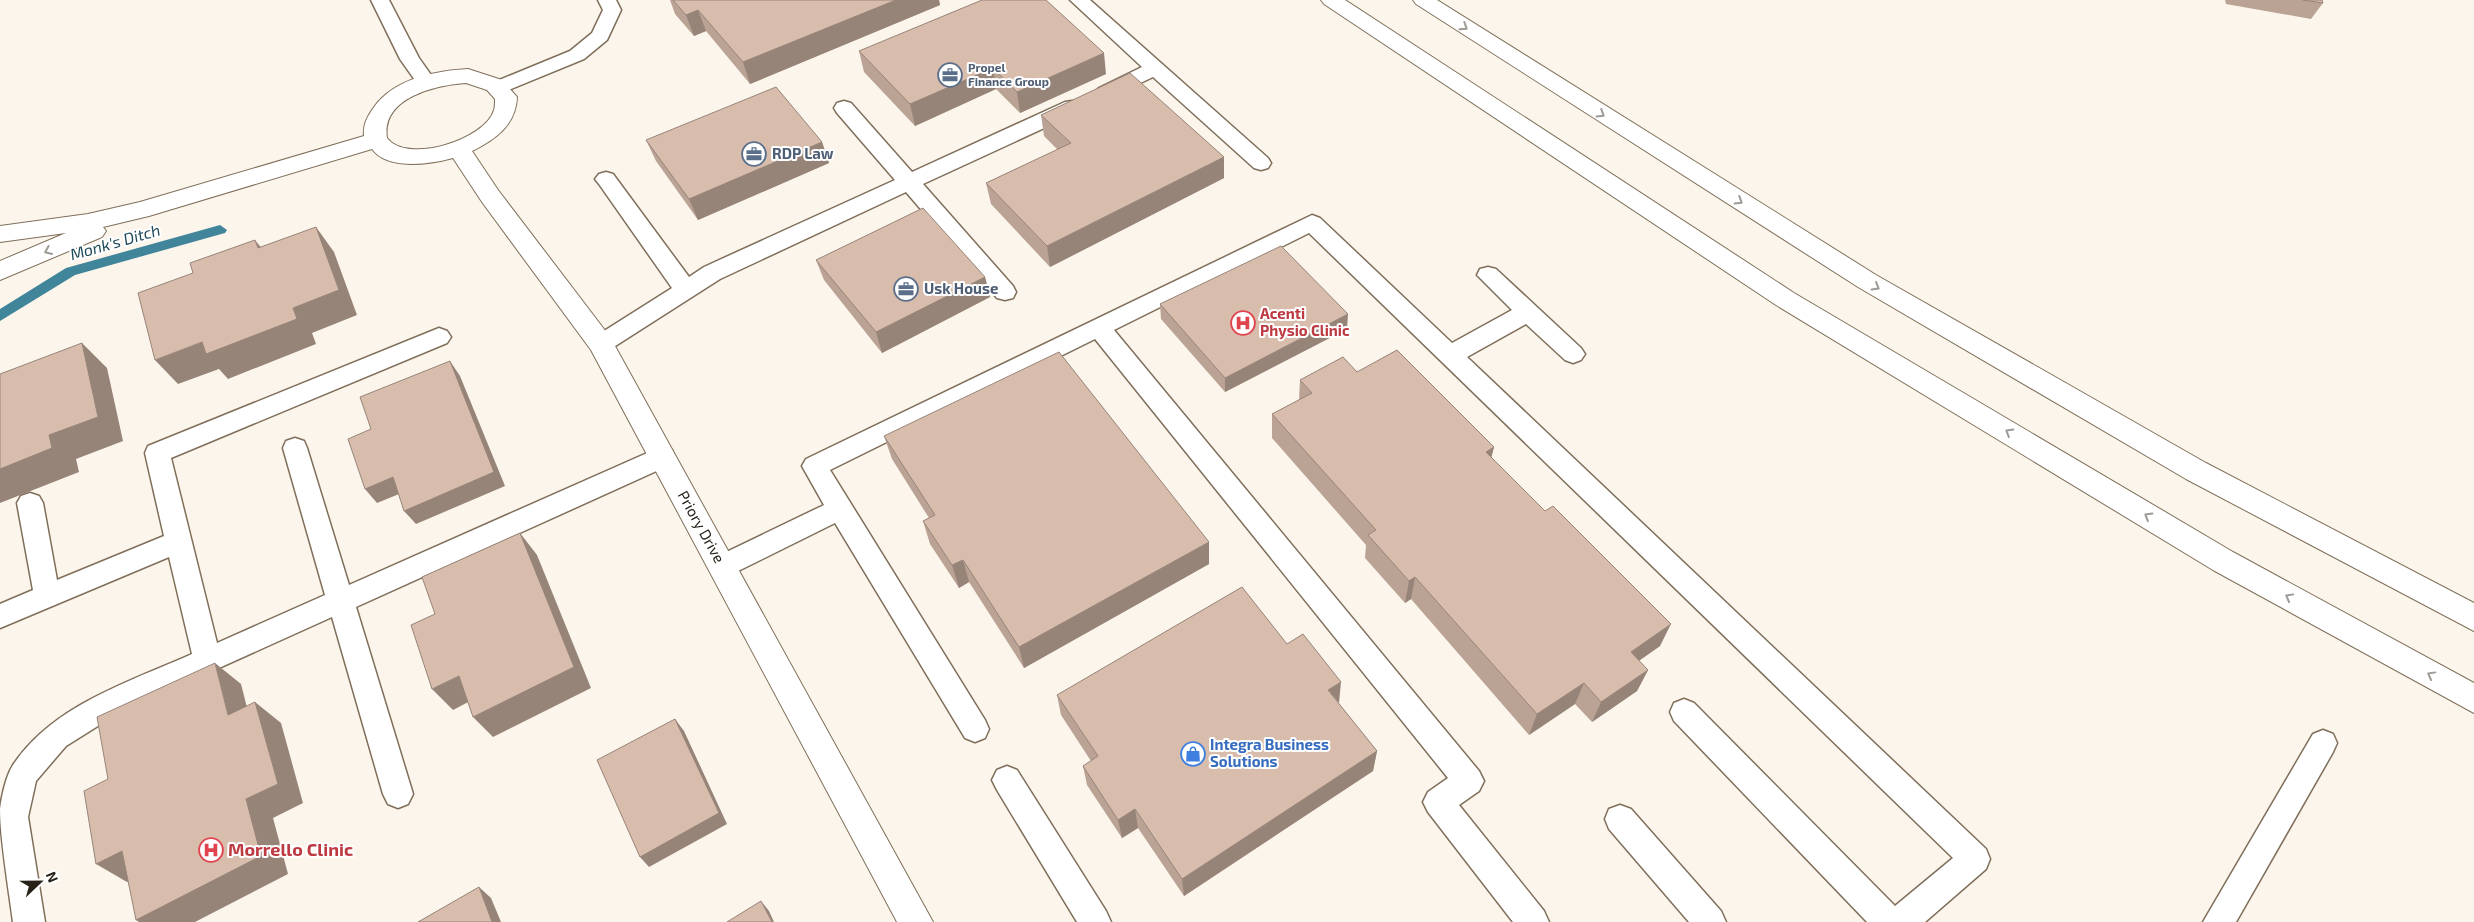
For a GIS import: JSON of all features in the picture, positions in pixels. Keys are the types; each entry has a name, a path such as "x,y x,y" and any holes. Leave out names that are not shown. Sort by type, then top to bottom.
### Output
{"main road":[{"path":"1331,0 1794,304 2224,561 2474,699"},
{"path":"1423,0 1867,281 2196,471 2474,618"},
{"path":"468,76 486,80 499,87 505,96 507,107 502,119 491,131 477,142 459,150 438,156 417,158 398,156 384,150 375,140 373,128 378,115 389,102 406,90 426,82 448,77 468,76"},
{"path":"0,234 88,222 141,210 375,140"},
{"name":"Priory Drive","path":"459,150 490,196 602,344 916,922"},
{"path":"0,271 141,210"}],"lane":[{"path":"380,0 410,59 426,82"},
{"path":"499,87 577,56 600,36 612,10 607,0"},
{"path":"1079,0 1261,163"},
{"path":"602,344 712,273 1155,69"},
{"path":"844,108 1005,292"},
{"path":"606,178 685,289"},
{"path":"975,729 815,466 1312,223 1975,859 1901,922"},
{"path":"1488,275 1573,354"},
{"path":"1450,355 1528,312"},
{"path":"1098,327 1469,781 1438,802 1533,922"},
{"path":"207,659 157,453 439,337"},
{"path":"295,448 398,794"},
{"path":"29,922 13,816 11,779 56,737 107,705 663,457"},
{"path":"30,503 47,596"},
{"path":"723,566 840,509"},
{"path":"0,616 179,541"},
{"path":"1684,712 1889,922"},
{"path":"2219,922 2324,743"},
{"path":"1007,780 1095,922"},
{"path":"1620,820 1710,922"}],"building":[{"path":"673,0 896,0 743,62 698,10 686,15"},
{"path":"982,0 1046,0 1104,53 1017,92 993,68 910,104 859,51"},
{"path":"2303,0 2322,0 2323,3"},
{"path":"1130,73 1224,157 1047,246 986,183 1071,143 1041,115"},
{"path":"776,87 822,142 689,199 646,140"},
{"name":"Usk House","path":"923,208 985,277 876,332 816,260"},
{"path":"316,227 339,290 293,308 297,319 206,354 202,342 155,360 138,293 193,273 190,263 255,240 258,248"},
{"path":"1281,246 1348,314 1225,378 1160,304"},
{"path":"82,343 98,417 49,435 52,448 0,469 0,374"},
{"path":"1397,350 1494,447 1486,452 1545,511 1553,506 1671,624 1631,652 1648,670 1601,702 1584,683 1537,714 1415,577 1409,581 1368,535 1376,530 1272,414 1312,393 1300,380 1343,357 1357,372"},
{"path":"1059,352 1209,542 1019,647 963,560 952,565 923,521 935,515 884,436"},
{"path":"450,361 494,472 404,511 393,477 365,489 348,439 371,429 360,397"},
{"path":"520,533 574,667 473,717 459,676 432,689 411,625 435,614 422,577"},
{"path":"1242,587 1287,644 1303,634 1341,682 1328,690 1377,751 1182,879 1135,809 1118,820 1083,766 1098,756 1057,695"},
{"path":"215,663 228,715 255,702 278,784 246,799 261,856 136,920 122,851 96,864 84,791 108,779 97,717"},
{"path":"675,719 719,813 640,857 597,760"},
{"path":"479,887 492,922 418,922"},
{"path":"761,901 772,922 727,922"}],"waterway":[{"name":"Monk's Ditch","path":"0,316 71,271 220,230"}],"place":[{"name":"Propel Finance Group","path":"950,75"},
{"name":"RDP Law","path":"754,154"},
{"name":"Usk House","path":"906,289"},
{"name":"Acenti Physio Clinic","path":"1243,323"},
{"name":"Integra Business Solutions","path":"1193,754"},
{"name":"Morrello Clinic","path":"211,850"}]}
